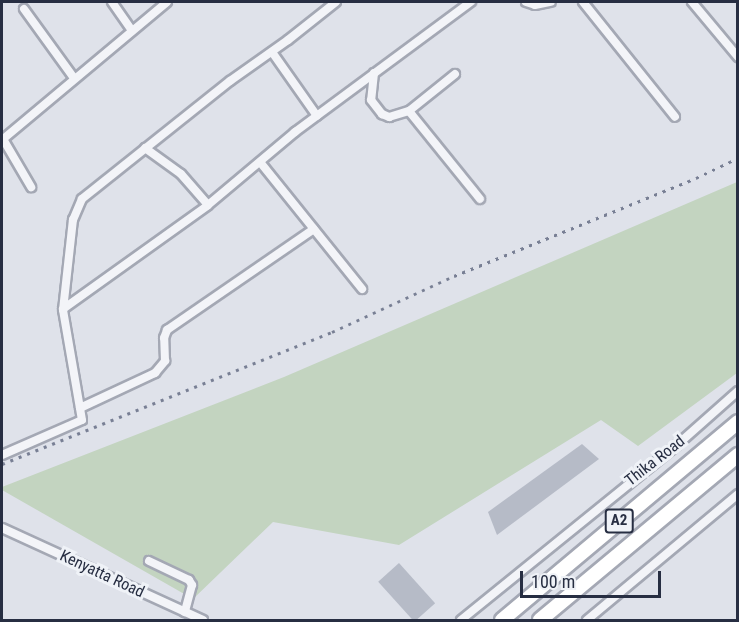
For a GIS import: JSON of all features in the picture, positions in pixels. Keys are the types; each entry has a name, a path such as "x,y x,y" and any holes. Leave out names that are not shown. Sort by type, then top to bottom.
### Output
{"highway":[{"name":"Thika Road","path":"502,621 738,422"},
{"name":"A2","path":"540,621 738,456"}],"street":[{"path":"112,2 132,31"},
{"path":"32,187 2,140 167,2"},
{"path":"2,455 82,420 63,309 69,248 78,205 88,193 145,148 336,2"},
{"path":"63,309 208,205 317,116 471,2"},
{"path":"526,2 535,5 551,2"},
{"path":"583,2 675,117"},
{"path":"692,2 738,57"},
{"path":"24,9 74,78"},
{"path":"272,52 317,116"},
{"path":"374,73 371,100 382,114 389,117 409,111 455,74"},
{"path":"409,111 480,199"},
{"path":"145,148 181,174 208,205"},
{"path":"260,162 362,289"},
{"path":"81,408 155,373 165,361 167,330 314,229"},
{"name":"Thika Road","path":"461,621 738,392"},
{"path":"587,621 738,494"},
{"name":"Kenyatta Road","path":"3,530 203,621"},
{"path":"149,561 189,580 192,585 185,612"}],"green space":[{"path":"737,182 737,373 638,446 601,420 399,545 273,522 193,599 2,490 2,487 284,377"}],"building":[{"path":"582,444 599,459 497,535 488,512"},
{"path":"399,563 435,603 416,620 413,620 378,582"}],"railway":[{"path":"2,464 332,332 454,276 696,178 738,158"}]}
